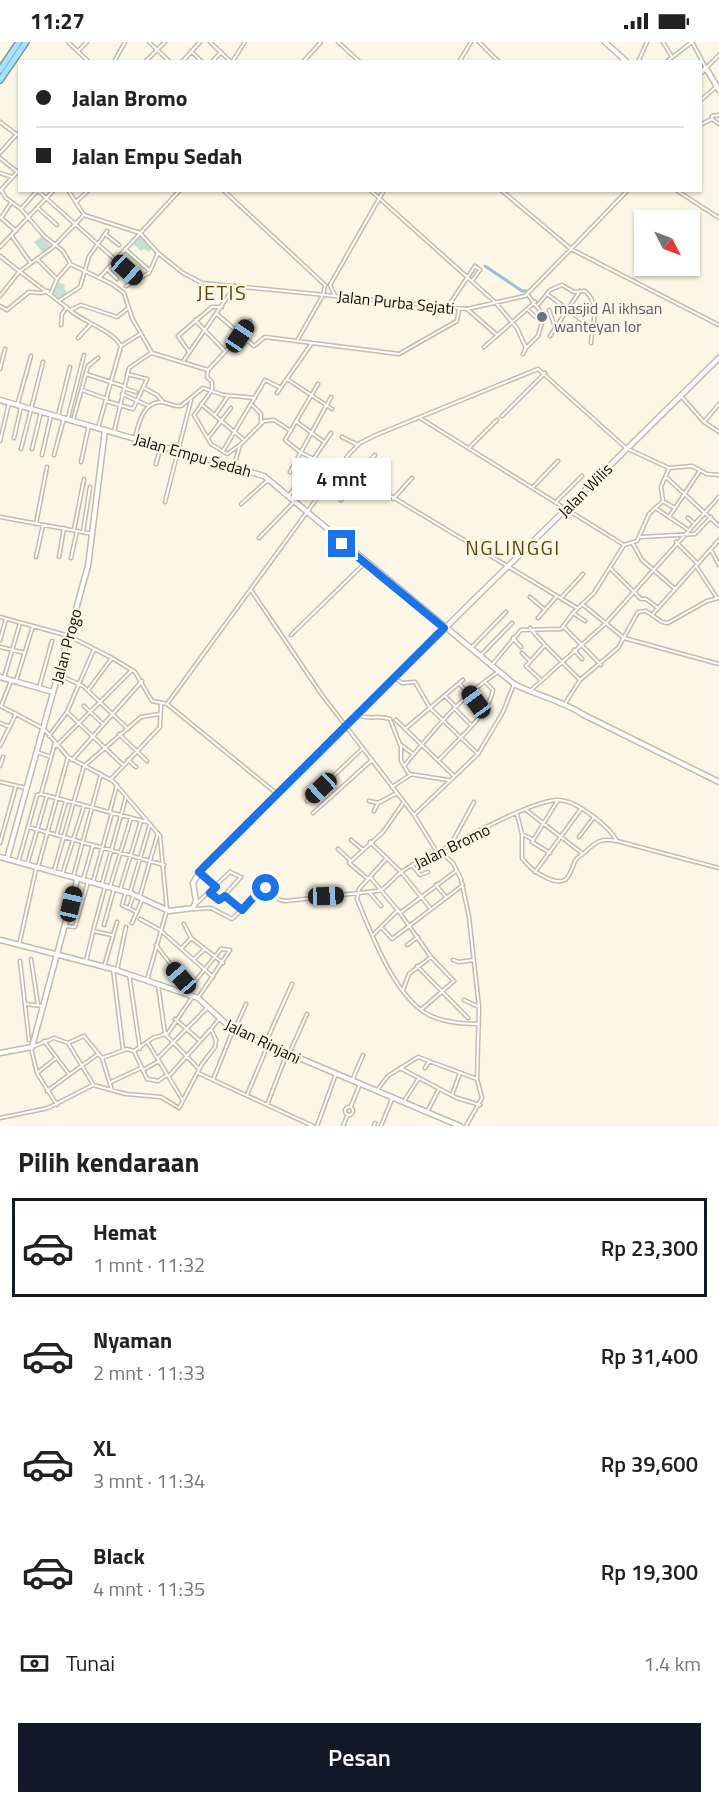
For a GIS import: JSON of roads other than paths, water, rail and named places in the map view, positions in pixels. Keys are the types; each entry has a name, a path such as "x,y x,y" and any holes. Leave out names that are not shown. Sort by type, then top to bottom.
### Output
{"highway":[{"path":"0,69 19,42"},
{"path":"0,80 26,42"}],"street":[{"path":"68,42 87,60"},
{"path":"78,51 87,42"},
{"path":"115,60 125,42"},
{"path":"149,42 168,60"},
{"path":"147,60 165,42"},
{"path":"184,60 200,42"},
{"path":"210,42 229,60"},
{"path":"232,60 245,42"},
{"path":"305,60 321,42"},
{"path":"338,42 358,60"},
{"path":"460,60 471,42"},
{"path":"478,42 497,60"},
{"path":"605,42 625,60"},
{"path":"639,60 647,42"},
{"path":"663,42 676,60"},
{"path":"668,60 692,42 695,43 718,88 702,100"},
{"path":"191,51 200,60"},
{"path":"214,60 221,52"},
{"path":"702,71 719,55"},
{"path":"715,59 719,63"},
{"path":"702,124 719,115"},
{"path":"712,118 719,124"},
{"path":"0,122 18,136 0,153"},
{"path":"0,158 18,171"},
{"path":"0,173 12,177"},
{"path":"18,173 1,190 54,246 63,251 70,264 100,277 123,293 140,334 152,353 208,370"},
{"path":"21,209 36,192"},
{"path":"38,192 138,280"},
{"path":"0,247 52,192"},
{"path":"69,192 84,214 140,232"},
{"path":"75,202 87,192"},
{"path":"100,277 178,192"},
{"path":"226,192 325,285 330,285"},
{"path":"372,192 495,302 512,321 526,348"},
{"path":"330,285 383,192"},
{"path":"503,192 572,249 719,325"},
{"path":"523,354 538,336 544,316 538,305 527,294 626,192"},
{"path":"679,192 719,218"},
{"path":"11,203 0,217 16,231"},
{"path":"38,208 57,225"},
{"path":"0,296 19,272 54,246 84,214"},
{"path":"60,300 78,289 89,256 106,232 119,245"},
{"name":"Jalan Purba Sejati","path":"140,232 158,253 188,278 202,283 459,309 527,294"},
{"path":"11,235 30,262"},
{"path":"125,249 150,272"},
{"path":"126,286 150,272 158,253"},
{"path":"0,256 121,346"},
{"path":"38,258 57,279"},
{"path":"0,306 7,310 29,292 41,294 49,292 70,264"},
{"path":"447,308 473,266 480,268 471,282"},
{"path":"107,270 117,279"},
{"path":"297,341 323,295 325,285"},
{"path":"330,285 336,296"},
{"path":"538,305 552,288 562,285 574,292 581,289"},
{"path":"183,361 235,286"},
{"path":"550,336 581,289"},
{"path":"581,289 591,296 595,309 591,343"},
{"path":"547,294 592,328"},
{"path":"484,347 535,302"},
{"path":"70,310 81,305 117,316 128,308"},
{"path":"189,352 178,336 214,306 222,307"},
{"path":"61,325 62,314 67,307"},
{"path":"217,314 254,346 265,337 402,353 458,321 459,309"},
{"path":"467,309 497,335"},
{"path":"527,309 541,322"},
{"path":"549,310 555,328"},
{"path":"195,320 225,351"},
{"path":"250,321 240,336 208,370 207,377 212,382 212,390 194,415 211,444 227,454 240,445 261,423 272,420 291,431"},
{"path":"78,338 91,324"},
{"path":"98,428 121,346 140,334"},
{"path":"240,348 247,341"},
{"path":"276,393 312,343"},
{"path":"0,369 5,349"},
{"path":"114,432 130,367 152,353"},
{"path":"14,438 31,356"},
{"path":"54,455 83,358 89,361"},
{"path":"73,420 88,365 98,358"},
{"name":"Jalan Wilis","path":"199,872 394,676 719,358"},
{"path":"21,449 43,362"},
{"path":"58,416 70,368"},
{"path":"111,779 160,727 160,714 164,704 252,590 358,445 534,370 541,370 626,448 669,468 691,466 717,475 719,468"},
{"path":"86,374 136,392"},
{"path":"82,390 132,410 147,379 127,374"},
{"path":"502,416 545,374"},
{"path":"287,379 332,409"},
{"path":"223,451 265,380 280,388"},
{"path":"318,384 285,441 300,452 337,471"},
{"path":"144,388 159,396 163,402 177,407 203,388 228,396 255,398"},
{"path":"122,394 150,406"},
{"path":"215,415 228,396"},
{"path":"681,396 704,422 719,432"},
{"path":"290,472 310,431 331,397"},
{"path":"165,502 192,402 190,399"},
{"name":"Jalan Empu Sedah","path":"0,400 252,471 268,480 514,684 566,702 584,715 719,782"},
{"path":"135,438 138,422 150,406 163,402"},
{"path":"0,441 9,403"},
{"path":"201,404 235,430 244,440"},
{"path":"251,404 261,414 261,423"},
{"path":"704,422 719,404"},
{"path":"208,438 231,408"},
{"path":"32,448 41,412"},
{"path":"42,455 51,415"},
{"path":"420,418 624,545 633,544 640,537 649,514 663,501 661,488 669,468"},
{"path":"469,448 497,420"},
{"path":"297,422 325,442"},
{"path":"81,462 90,426"},
{"name":"Jalan Progo","path":"7,858 88,566 105,430"},
{"path":"288,497 332,433"},
{"path":"342,436 358,445"},
{"path":"234,466 240,445"},
{"path":"156,464 161,446"},
{"path":"356,476 375,454"},
{"path":"532,488 558,461"},
{"path":"366,464 378,476"},
{"path":"370,485 388,465"},
{"path":"341,466 577,608"},
{"path":"36,524 47,467"},
{"path":"669,517 700,471"},
{"path":"556,502 582,476"},
{"path":"665,476 719,526"},
{"path":"341,500 360,478"},
{"path":"393,499 412,478"},
{"path":"71,558 84,479"},
{"path":"240,504 268,480"},
{"path":"83,532 90,488"},
{"path":"530,691 606,623 676,542 719,497"},
{"path":"663,501 675,508"},
{"path":"259,538 294,502"},
{"path":"657,509 686,531"},
{"path":"0,517 93,534"},
{"path":"688,518 694,523"},
{"path":"640,537 686,531 700,532 711,518"},
{"path":"36,556 44,525"},
{"path":"59,557 64,528"},
{"path":"652,615 719,540"},
{"path":"566,702 580,680 601,665 624,638 638,612 646,611 668,623 707,601 718,598 697,565 676,542"},
{"path":"633,544 642,560 674,588"},
{"path":"490,666 521,630 564,627 577,608 594,593 624,545"},
{"path":"711,550 719,565"},
{"path":"291,635 366,562"},
{"path":"610,569 633,591 658,608"},
{"path":"538,618 583,574"},
{"path":"252,590 345,726 414,815 438,851 453,863 463,885 479,1006 477,1079 482,1092 480,1105 466,1126"},
{"path":"530,597 545,610"},
{"path":"582,604 624,638 719,664"},
{"path":"470,649 506,612"},
{"path":"573,613 585,621"},
{"path":"0,617 69,636 132,670 142,681 150,699 164,704 276,794"},
{"path":"0,640 6,619"},
{"path":"20,623 2,677 53,692"},
{"path":"479,657 512,623"},
{"path":"33,627 14,681 1,706 44,729 68,758 111,779 158,833 162,844 167,910 148,981"},
{"path":"564,627 601,665"},
{"path":"530,628 560,662 580,680"},
{"path":"513,638 521,646"},
{"path":"39,688 52,641"},
{"path":"541,680 527,667 545,645"},
{"path":"0,647 25,653"},
{"path":"49,736 67,712 94,649"},
{"path":"574,650 582,659"},
{"path":"522,653 531,661"},
{"path":"88,690 112,658"},
{"path":"18,862 37,795 41,794 56,745 132,670"},
{"path":"404,766 468,693 498,672"},
{"path":"58,675 80,683 128,729"},
{"path":"394,676 402,683 415,682 430,708 478,754"},
{"path":"405,729 463,680"},
{"path":"72,760 142,681"},
{"path":"439,760 484,712 493,693 484,681"},
{"path":"459,683 484,712"},
{"path":"414,815 448,780 478,754 503,712 514,684"},
{"path":"445,696 471,725"},
{"path":"84,706 103,724"},
{"path":"67,712 123,765"},
{"path":"0,746 16,714"},
{"path":"54,873 84,766 141,717 160,714"},
{"path":"357,715 368,719 383,716 390,718 404,766 410,775"},
{"path":"396,720 454,776"},
{"path":"0,723 10,728"},
{"path":"119,734 147,761"},
{"path":"399,744 414,754"},
{"path":"307,801 363,748"},
{"path":"37,753 51,757"},
{"path":"0,766 3,758"},
{"path":"19,945 46,832 68,758"},
{"path":"128,760 136,767"},
{"path":"313,813 372,760"},
{"path":"57,1105 37,1073 32,1047 40,1006 65,926 74,879 101,774"},
{"path":"392,787 410,775 448,780"},
{"path":"0,782 27,789"},
{"path":"65,926 75,927 88,882 102,848 117,785"},
{"path":"0,843 16,786"},
{"path":"374,811 378,803 397,793"},
{"path":"41,794 149,823"},
{"path":"27,866 47,796"},
{"path":"104,925 112,851 126,797"},
{"path":"532,839 558,800 594,817 608,828 617,841"},
{"name":"Jalan Bromo","path":"383,889 401,872 438,851 526,809 558,800"},
{"path":"57,834 66,801"},
{"path":"369,801 378,803"},
{"path":"404,802 383,832 362,849 349,864 383,889 431,957 454,980 422,1009"},
{"path":"450,846 474,802"},
{"path":"62,876 84,806"},
{"path":"526,809 583,854"},
{"path":"535,872 581,810"},
{"path":"517,814 522,834 522,858 535,872 561,882 572,873 576,859 599,839 617,841 719,868"},
{"path":"579,837 594,817"},
{"path":"86,961 93,931 131,818"},
{"path":"0,820 6,821"},
{"path":"120,890 141,821"},
{"path":"129,908 130,893 149,823"},
{"path":"28,827 75,838 83,843 164,865"},
{"path":"132,923 141,896 148,860 158,833"},
{"path":"522,834 532,839 532,843 550,853"},
{"path":"351,840 362,849"},
{"path":"371,841 401,872 431,909"},
{"path":"88,882 93,845"},
{"path":"338,849 351,861"},
{"path":"0,857 141,896 167,910 214,909 230,919 265,888 282,900 357,894 383,889"},
{"path":"387,858 357,894 357,899 373,935 403,990 422,1009 435,1017 479,1025"},
{"path":"412,865 420,875 428,872"},
{"path":"373,935 399,912 456,871"},
{"path":"202,908 196,902 192,883 199,872 216,887"},
{"path":"191,909 230,872 241,877 219,900 210,893"},
{"path":"436,885 446,897"},
{"path":"381,927 392,939 463,885"},
{"path":"370,892 381,906"},
{"path":"130,893 122,905 136,912"},
{"path":"225,896 242,910"},
{"path":"140,919 160,930 213,977"},
{"path":"104,967 117,922"},
{"path":"184,924 191,938 223,963"},
{"path":"123,1050 115,969 126,927"},
{"path":"93,931 112,935"},
{"path":"181,949 191,938"},
{"path":"407,945 418,938"},
{"name":"Jalan Rinjani","path":"0,940 115,969 196,997 234,1030 460,1126"},
{"path":"156,945 189,988"},
{"path":"194,960 205,949"},
{"path":"102,1058 123,1050 140,1049 153,1038 171,1030 176,1019 213,977 230,951 221,949 184,994"},
{"path":"403,990 409,974 431,957"},
{"path":"31,958 40,1006"},
{"path":"453,960 459,962 473,960"},
{"path":"20,961 28,1040"},
{"path":"417,966 468,1018"},
{"path":"129,974 140,1049"},
{"path":"247,1096 292,984"},
{"path":"158,985 165,1034 199,1071 213,1080 315,1126 336,1074"},
{"path":"464,1000 479,1006"},
{"path":"25,1004 40,1006"},
{"path":"213,1080 246,1004"},
{"path":"111,1083 159,1060 208,1007"},
{"path":"267,1105 307,1014"},
{"path":"176,1019 199,1040"},
{"path":"134,1051 147,1078 156,1082 168,1075 219,1019"},
{"path":"0,1053 32,1047 57,1038 68,1043 93,1085 112,1091 161,1097 177,1108 216,1044 211,1029"},
{"path":"68,1043 84,1036 102,1058 112,1091"},
{"path":"44,1041 69,1074"},
{"path":"148,1043 183,1100"},
{"path":"47,1091 98,1054"},
{"path":"352,1081 363,1056"},
{"path":"376,1091 380,1083 418,1057 477,1079"},
{"path":"37,1073 56,1058"},
{"path":"425,1068 429,1061"},
{"path":"400,1068 452,1096 480,1105"},
{"path":"452,1096 460,1073"},
{"path":"403,1102 419,1078"},
{"path":"343,1126 348,1114 344,1110 350,1108 360,1084"},
{"path":"0,1118 57,1105 93,1085"},
{"path":"427,1112 440,1089"},
{"path":"381,1126 392,1099"}],"waterway":[{"path":"485,266 522,291 527,291"}],"place":[{"name":"masjid Al ikhsan wanteyan lor","path":"542,317"}],"district":[{"name":"JETIS","path":"222,292"},
{"name":"NGLINGGI","path":"513,547"}]}
